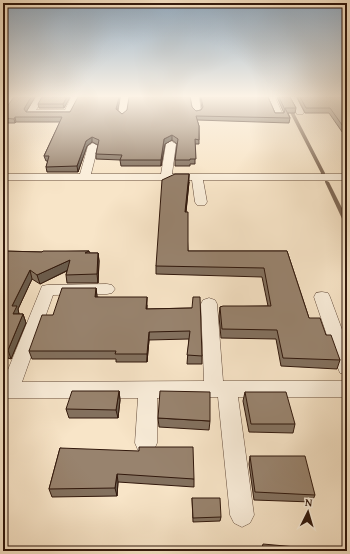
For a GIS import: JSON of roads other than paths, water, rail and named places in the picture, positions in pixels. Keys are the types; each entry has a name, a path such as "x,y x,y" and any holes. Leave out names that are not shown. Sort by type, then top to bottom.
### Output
{"street":[{"path":"166,177 171,144"},
{"path":"85,177 93,146"},
{"path":"3,177 347,177"},
{"path":"197,177 200,202"},
{"path":"107,290 47,290 7,390 347,390"},
{"path":"322,297 347,368"},
{"path":"209,304 220,390 242,515"},
{"path":"146,443 148,390"}],"waterway":[{"path":"297,123 323,173"},
{"path":"327,182 347,223"}]}
